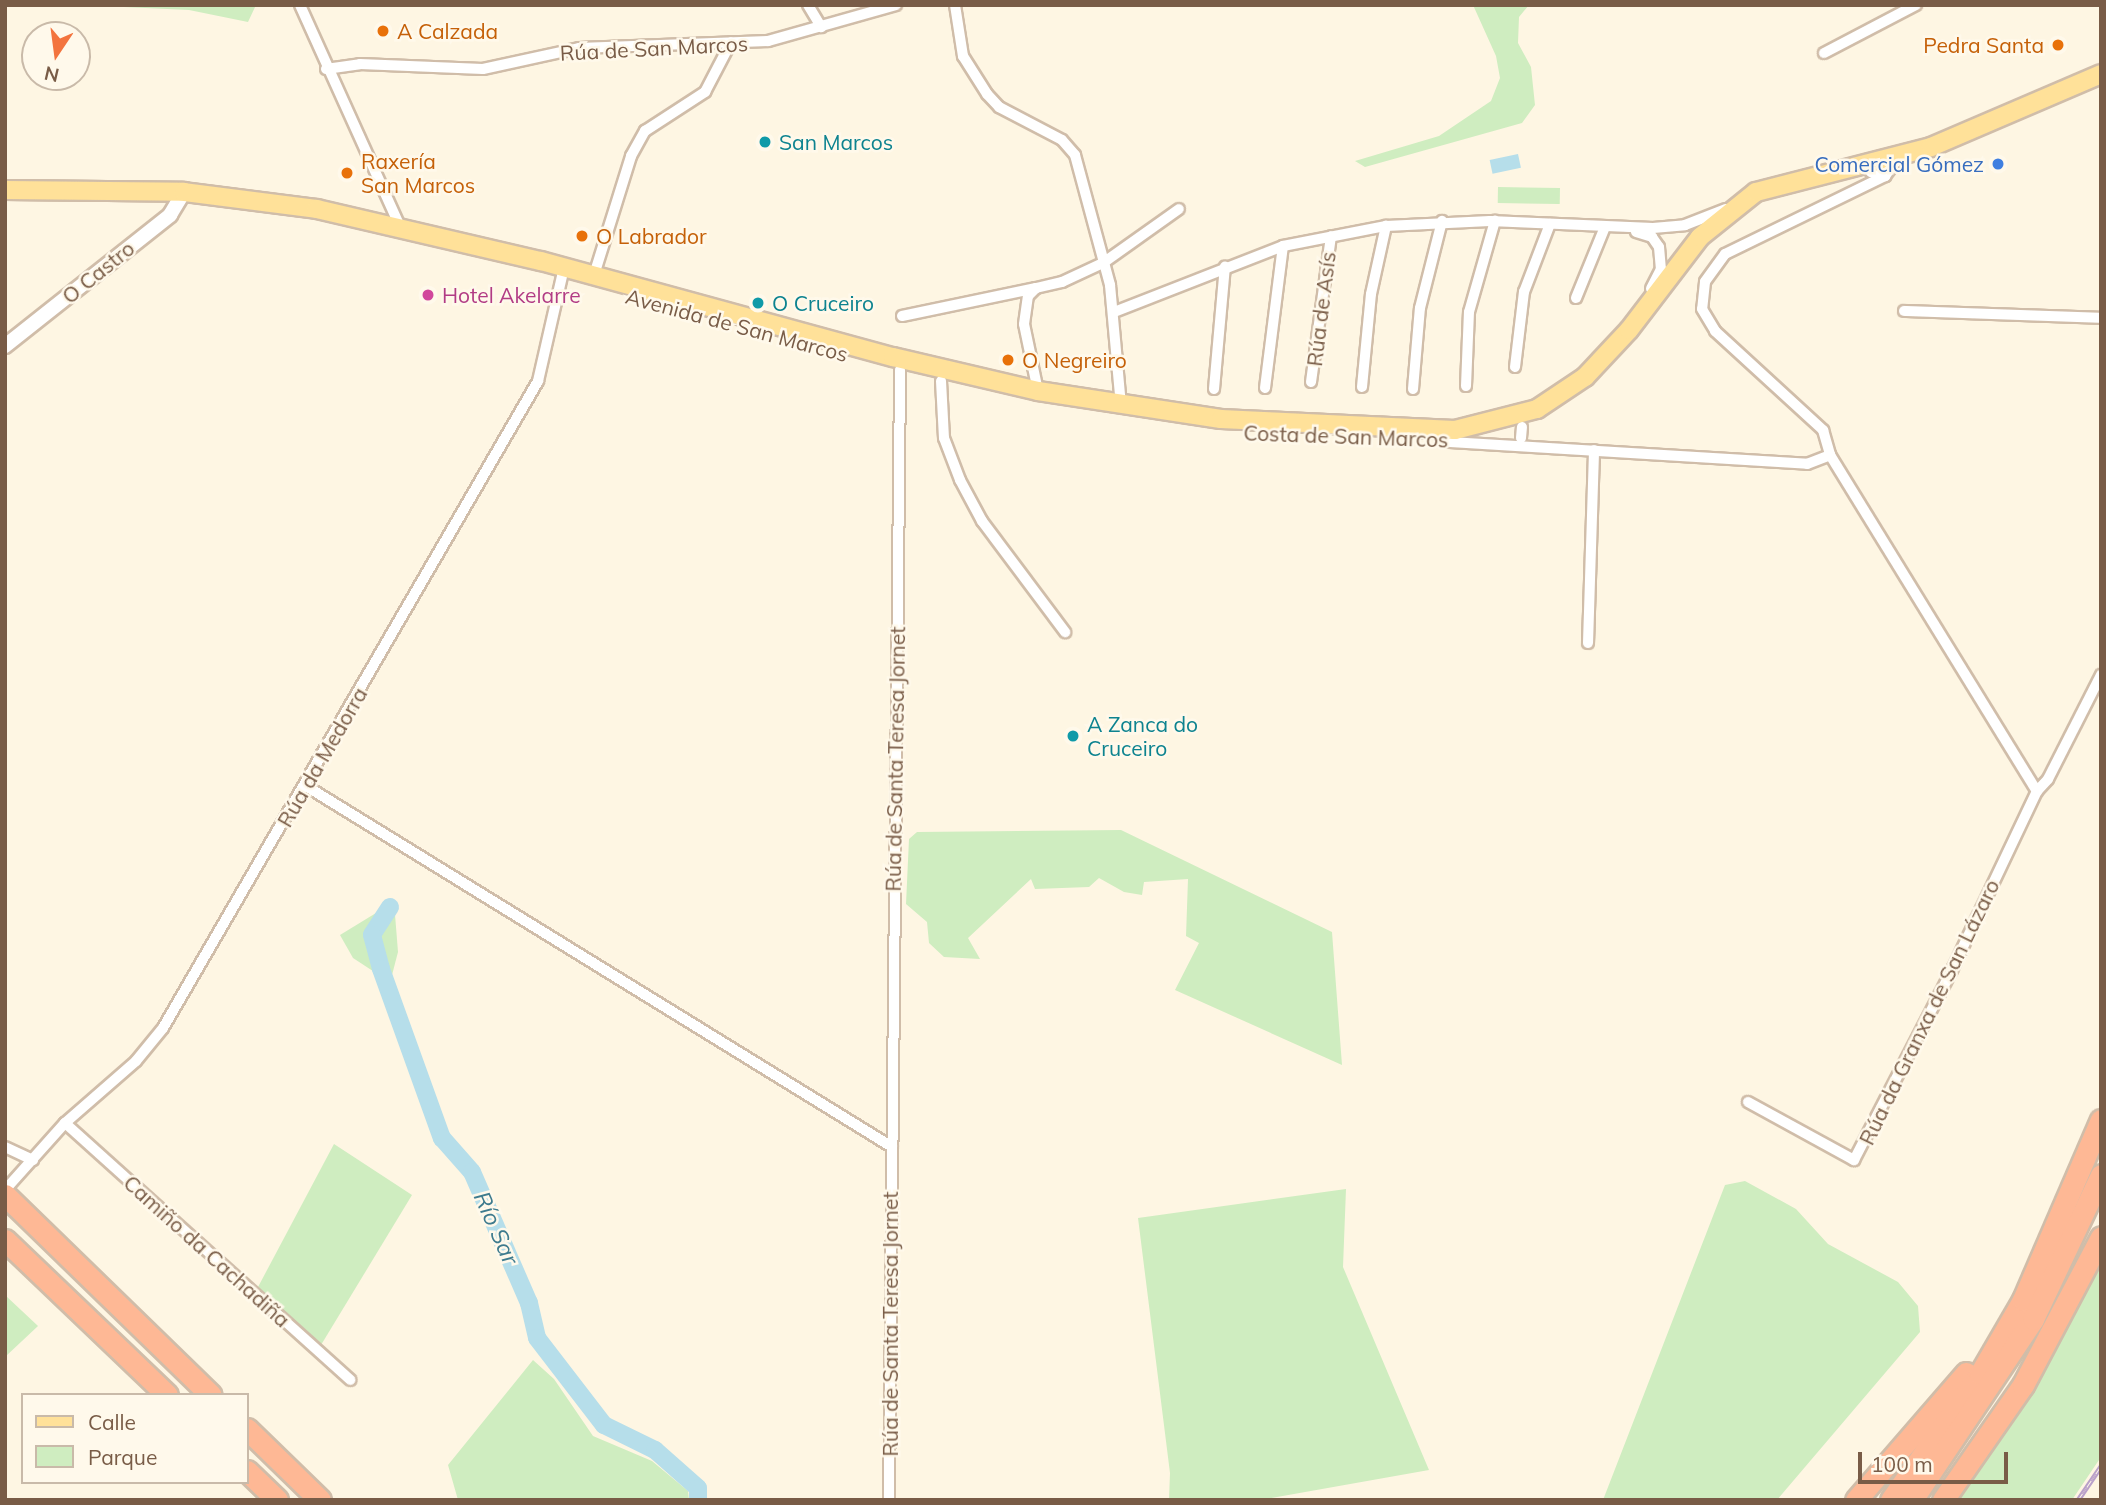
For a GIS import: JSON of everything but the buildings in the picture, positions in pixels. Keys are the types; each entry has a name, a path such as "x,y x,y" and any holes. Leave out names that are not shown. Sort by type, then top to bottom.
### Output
{"highway":[{"path":"1891,1500 1980,1374 2023,1300 2101,1119"},
{"path":"1912,1500 2033,1319 2101,1175"},
{"path":"5,1193 209,1393"},
{"path":"1942,1500 2022,1385 2101,1237"},
{"path":"5,1240 165,1393"},
{"path":"1856,1500 1976,1359 2042,1257"},
{"path":"248,1430 320,1500"},
{"path":"248,1472 277,1500"}],"main road":[{"name":"Costa de San Marcos","path":"1115,400 1153,411 1453,436 1537,409 1585,377 1629,330 1691,247 1738,205 1770,187 1868,168 1973,131 2101,74"},
{"name":"Costa de San Marcos","path":"1042,400 1187,427 1453,436 1513,432 1569,402 1602,376 1717,235 1758,204 1809,179"},
{"name":"Avenida de San Marcos","path":"5,190 184,192 317,209 400,226 541,261 978,379 1042,400"},
{"name":"Avenida de San Marcos","path":"440,237 562,276 900,370 941,381 1042,400"},
{"path":"541,261 562,276 594,275"},
{"path":"798,332 894,363 900,370 978,379"},
{"path":"1042,400 1115,411 1115,400"},
{"path":"1115,400 1129,413 1187,427"},
{"path":"1513,432 1537,409"}],"street":[{"path":"300,5 326,69 400,226"},
{"path":"807,5 821,27"},
{"name":"Rúa de San Marcos","path":"326,69 360,64 483,69 579,48 788,38 895,5"},
{"path":"955,5 963,56 987,94 999,107 1062,140 1075,155 1114,312 1115,400"},
{"path":"1824,53 1916,5"},
{"path":"594,275 631,156 645,131 705,92 731,42"},
{"path":"1900,156 1885,176 1857,187 1725,254 1702,290 1706,318 1823,430 1830,454 2036,791"},
{"path":"1857,187 1868,168 1885,176"},
{"name":"O Castro","path":"5,346 170,215 184,192"},
{"path":"1114,312 1225,266 1283,246 1386,226 1442,221 1619,228 1685,225 1738,205"},
{"path":"902,316 1062,282 1103,263 1179,209"},
{"path":"1413,390 1420,308 1442,221"},
{"path":"1466,386 1469,312 1495,221"},
{"path":"1515,367 1524,292 1550,224"},
{"path":"1363,387 1371,294 1386,226"},
{"path":"1576,298 1605,227"},
{"path":"1619,228 1652,237 1661,257 1656,283 1629,330"},
{"name":"Rúa de Asís","path":"1311,382 1331,236"},
{"path":"1265,388 1283,246"},
{"path":"1214,389 1225,266"},
{"name":"Rúa da Medorra","path":"5,1193 65,1123 136,1061 163,1028 306,786 538,381 562,276"},
{"path":"1036,288 1023,312 1042,400"},
{"path":"1904,311 2101,318"},
{"name":"Rúa de Santa Teresa Jornet","path":"889,1500 900,370"},
{"path":"941,381 944,438 960,480 982,521 1065,632"},
{"path":"1513,432 1533,445 1594,450 1807,464 1830,454"},
{"path":"1588,643 1594,450"},
{"name":"Rúa da Granxa de San Lázaro","path":"1748,1102 1854,1160 1952,970 2036,791 2048,779 2101,675"},
{"path":"306,786 892,1147"},
{"name":"Camiño da Cachadiña","path":"65,1123 350,1380"},
{"path":"5,1147 29,1165"}],"green space":[{"path":"80,5 256,5 248,22 189,10"},
{"path":"1473,5 1529,5 1519,17 1518,43 1531,67 1535,105 1522,123 1365,167 1355,161 1439,136 1491,101 1500,78 1496,56"},
{"path":"1498,187 1560,188 1560,204 1498,203"},
{"path":"1121,830 1332,932 1342,1065 1175,990 1199,943 1186,936 1188,879 1144,882 1142,895 1124,892 1099,878 1089,887 1035,889 1031,879 968,938 980,959 944,957 929,943 927,922 906,904 909,839 917,832"},
{"path":"394,902 398,952 392,975 382,977 353,958 340,935"},
{"path":"334,1144 412,1195 321,1345 258,1287"},
{"path":"1745,1181 1796,1209 1828,1244 1898,1282 1918,1306 1920,1332 1777,1500 1603,1500 1725,1185"},
{"path":"1346,1189 1343,1267 1429,1470 1260,1500 1169,1500 1170,1473 1138,1218"},
{"path":"2101,1255 2101,1457 2072,1500 1954,1500 2019,1409"},
{"path":"5,1295 38,1326 5,1357"},
{"path":"533,1360 554,1379 593,1436 652,1461 688,1491 689,1500 458,1500 448,1465"}],"water":[{"path":"1518,154 1521,168 1493,174 1490,160"}],"waterway":[{"name":"Río Sar","path":"390,907 372,935 381,969 442,1138 472,1172 529,1303 537,1338 604,1425 655,1450 698,1488 698,1500"}],"railway":[{"path":"2078,1500 2101,1466"}],"place":[{"name":"A Calzada","path":"383,31"},
{"name":"Pedra Santa","path":"2058,45"},
{"name":"San Marcos","path":"765,142"},
{"name":"Comercial Gómez","path":"1998,164"},
{"name":"Raxería San Marcos","path":"347,173"},
{"name":"O Labrador","path":"582,236"},
{"name":"Hotel Akelarre","path":"428,295"},
{"name":"O Cruceiro","path":"758,303"},
{"name":"O Negreiro","path":"1008,360"},
{"name":"A Zanca do Cruceiro","path":"1073,736"}]}
